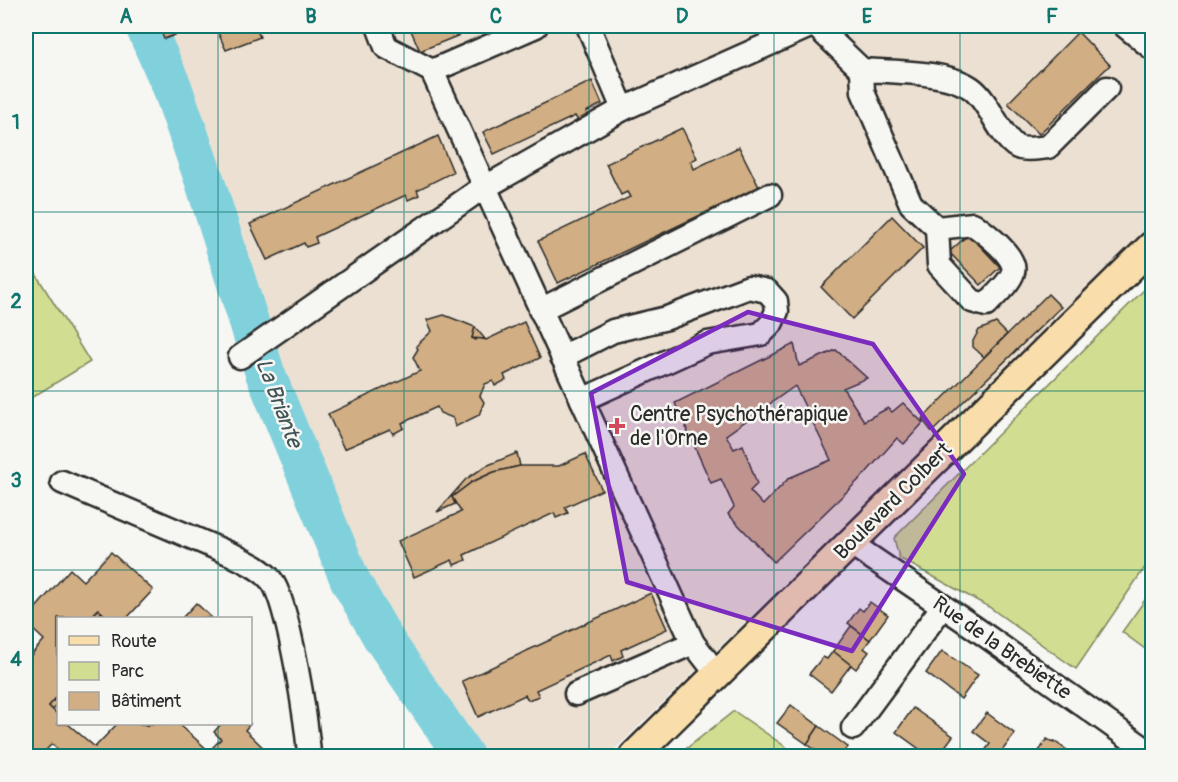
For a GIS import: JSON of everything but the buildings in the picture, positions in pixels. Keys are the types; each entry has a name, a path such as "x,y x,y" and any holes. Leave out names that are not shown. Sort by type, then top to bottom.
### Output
{"main road":[{"name":"Boulevard Colbert","path":"634,756 1152,246"}],"street":[{"path":"378,26 386,47 432,71 693,643 717,674"},
{"path":"432,71 536,26"},
{"path":"588,26 622,109"},
{"path":"240,357 484,188 622,109 810,26"},
{"path":"816,26 862,70 929,74 971,88 995,116 1011,144 1022,149 1048,147 1107,88"},
{"path":"1125,26 1152,48"},
{"path":"862,70 863,92 911,204 937,228"},
{"path":"540,310 770,195"},
{"path":"562,357 614,331 667,318 749,287 767,291 776,301 777,311 771,324 761,334 707,343 582,400"},
{"path":"62,482 233,555 255,566 272,580 282,598 286,617 309,756"},
{"name":"Rue de la Brebiette","path":"850,543 1152,754"},
{"path":"853,728 943,606"},
{"path":"576,694 693,643"}],"highlighted area":[{"path":"748,312 873,344 964,474 852,651 627,582 591,393"}],"shaded area":[{"name":"Centre Psychothérapique de l'Orne","path":"145,26 1108,26 1152,61 1152,227 608,756 464,756 383,638 350,580 265,373 205,182 172,87"}],"green space":[{"path":"26,258 90,362 26,401"},
{"path":"1152,282 1152,557 1076,669 989,607 899,558 894,538"},
{"path":"1152,590 1152,654 1122,632"},
{"path":"734,711 799,756 677,756"}],"waterway":[{"name":"La Briante","path":"145,26 172,87 205,182 265,373 350,580 383,638 464,756"}],"place":[{"name":"Centre Psychothérapique de l'Orne","path":"617,426"}]}
